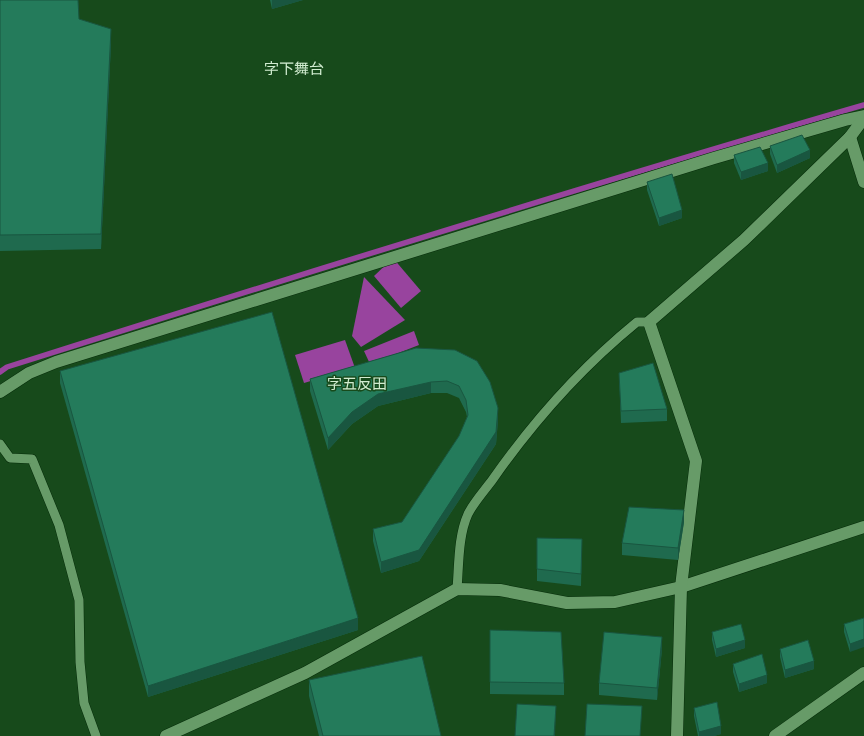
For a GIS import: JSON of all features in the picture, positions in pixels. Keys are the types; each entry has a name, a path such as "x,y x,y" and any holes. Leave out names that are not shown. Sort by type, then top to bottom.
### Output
{"street":[{"path":"677,736 681,587 696,461 648,322 744,240 850,137 864,117"},
{"path":"0,392 29,373 56,362 714,158 845,120 864,117"},
{"path":"850,137 864,182"},
{"path":"166,736 305,673 457,589 500,590 568,603 615,602 681,587 864,527"},
{"path":"775,736 864,673"}],"lane":[{"path":"457,589 462,540 468,514 509,456 571,385 620,336 637,322 648,322"},
{"path":"0,444 10,458 32,459 60,525 78,600 80,662 84,703 96,736"}],"shaded area":[{"path":"393,258 421,291 401,308 374,276"},
{"path":"364,277 405,320 361,347 352,336"},
{"path":"414,331 419,345 370,364 364,351"},
{"path":"345,340 355,368 304,383 295,355"}],"building":[{"path":"0,0 78,0 79,19 111,29 101,234 0,235"},
{"path":"802,135 810,150 777,165 770,146"},
{"path":"760,147 768,163 741,172 734,155"},
{"path":"672,174 682,210 659,218 647,182"},
{"path":"272,312 358,618 148,686 60,371"},
{"path":"416,348 455,350 477,361 490,382 498,408 496,432 419,550 381,562 373,529 402,522 459,436 468,415 466,400 459,386 447,381 431,382 378,394 352,412 328,438 310,379"},
{"path":"653,363 667,409 621,411 619,373"},
{"path":"629,507 684,510 678,548 622,543"},
{"path":"537,538 582,539 581,574 537,569"},
{"path":"864,618 864,639 850,644 844,624"},
{"path":"741,624 745,640 716,649 712,632"},
{"path":"490,630 561,632 564,683 490,682"},
{"path":"604,632 662,637 657,688 599,683"},
{"path":"808,640 814,661 785,670 780,649"},
{"path":"762,654 767,675 739,684 733,664"},
{"path":"422,656 441,736 323,736 309,680"},
{"path":"717,702 721,726 699,732 694,708"},
{"path":"517,704 556,706 554,736 515,736"},
{"path":"587,704 642,706 640,736 585,736"}],"waterway":[{"path":"0,372 7,367 328,266 649,168 864,105"}],"district":[{"name":"字下舞台","path":"294,69"},
{"name":"字五反田","path":"357,384"}]}
